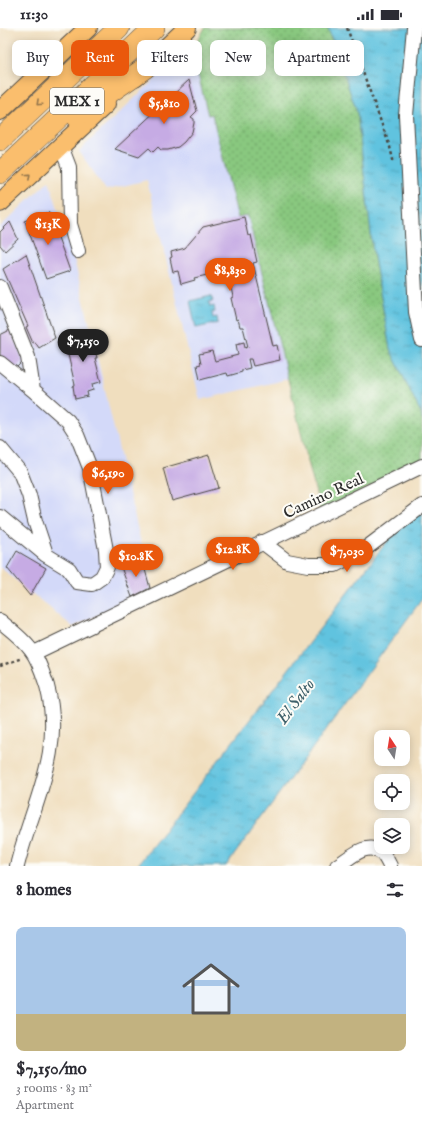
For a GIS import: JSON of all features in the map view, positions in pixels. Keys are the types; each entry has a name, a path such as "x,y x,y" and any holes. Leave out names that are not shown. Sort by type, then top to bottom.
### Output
{"highway":[{"name":"MEX 1","path":"0,140 119,28"},
{"name":"MEX 1","path":"0,173 154,28"},
{"path":"15,159 137,74"}],"main road":[{"path":"0,111 88,28"},
{"path":"174,40 187,28"},
{"path":"0,203 137,75"}],"street":[{"path":"414,28 406,115 416,312 422,340"},
{"path":"61,146 68,167 70,224 78,251"},
{"path":"0,287 28,357 33,390"},
{"path":"0,363 68,421 77,435 90,468 106,550 107,567 102,577 92,584 77,582 69,569 46,555 0,517"},
{"path":"0,448 20,472 29,495 35,521 46,555"},
{"name":"Camino Real","path":"34,653 422,466"},
{"path":"262,542 287,560 308,565 335,564 365,549 422,506"},
{"path":"0,621 24,641 34,653 42,672 50,701 52,718 52,740 49,760 17,866"},
{"path":"337,866 365,848 374,848 382,853 390,866"}],"path":[{"path":"347,28 390,147 395,169"},
{"path":"0,666 34,653"}],"shaded area":[{"path":"158,76 198,76 208,115 212,114 248,216 288,379 200,400 147,180 106,190 79,151"},
{"path":"49,180 74,259 152,590 73,627 0,567 0,227"}],"green space":[{"path":"205,28 328,28 332,40 274,40 274,76 345,76 357,112 373,251 390,349 421,413 422,463 320,510 248,216 238,218 212,114 208,115 198,76 202,76 202,40 198,40"}],"water":[{"path":"328,28 422,28 422,420 421,413 390,349 373,251 357,112 345,76 364,76 364,40 332,40"},
{"path":"211,296 213,301 209,302 210,307 214,306 215,312 212,313 213,318 217,317 218,323 196,328 190,301"},
{"name":"El Salto","path":"422,496 422,599 226,866 137,866"}],"building":[{"path":"189,80 197,111 191,117 194,119 192,132 184,142 178,147 168,150 161,150 158,147 153,152 149,148 139,157 115,149"},
{"path":"49,212 70,271 46,279 25,221"},
{"path":"244,217 248,236 251,235 257,262 253,263 273,346 277,345 280,360 253,366 251,359 248,359 250,368 242,370 242,372 228,376 227,373 200,380 197,365 201,364 199,354 212,351 215,361 238,355 236,344 244,342 245,348 248,347 243,327 240,327 238,319 236,320 231,298 233,297 230,283 232,283 229,270 194,278 195,280 181,284 178,271 173,272 170,258 172,257 171,252 185,248 203,227"},
{"path":"10,222 18,239 5,251 0,245 0,232"},
{"path":"26,254 55,338 39,348 35,342 33,343 26,327 28,326 3,269"},
{"path":"10,330 23,361 16,368 0,355 0,335"},
{"path":"91,331 97,358 95,358 101,382 92,384 93,390 87,392 88,396 75,399 73,386 75,385 64,337"},
{"path":"209,455 219,488 172,501 163,468"},
{"path":"17,551 46,568 30,596 7,568"},
{"path":"143,562 150,588 132,597 121,567"}]}
